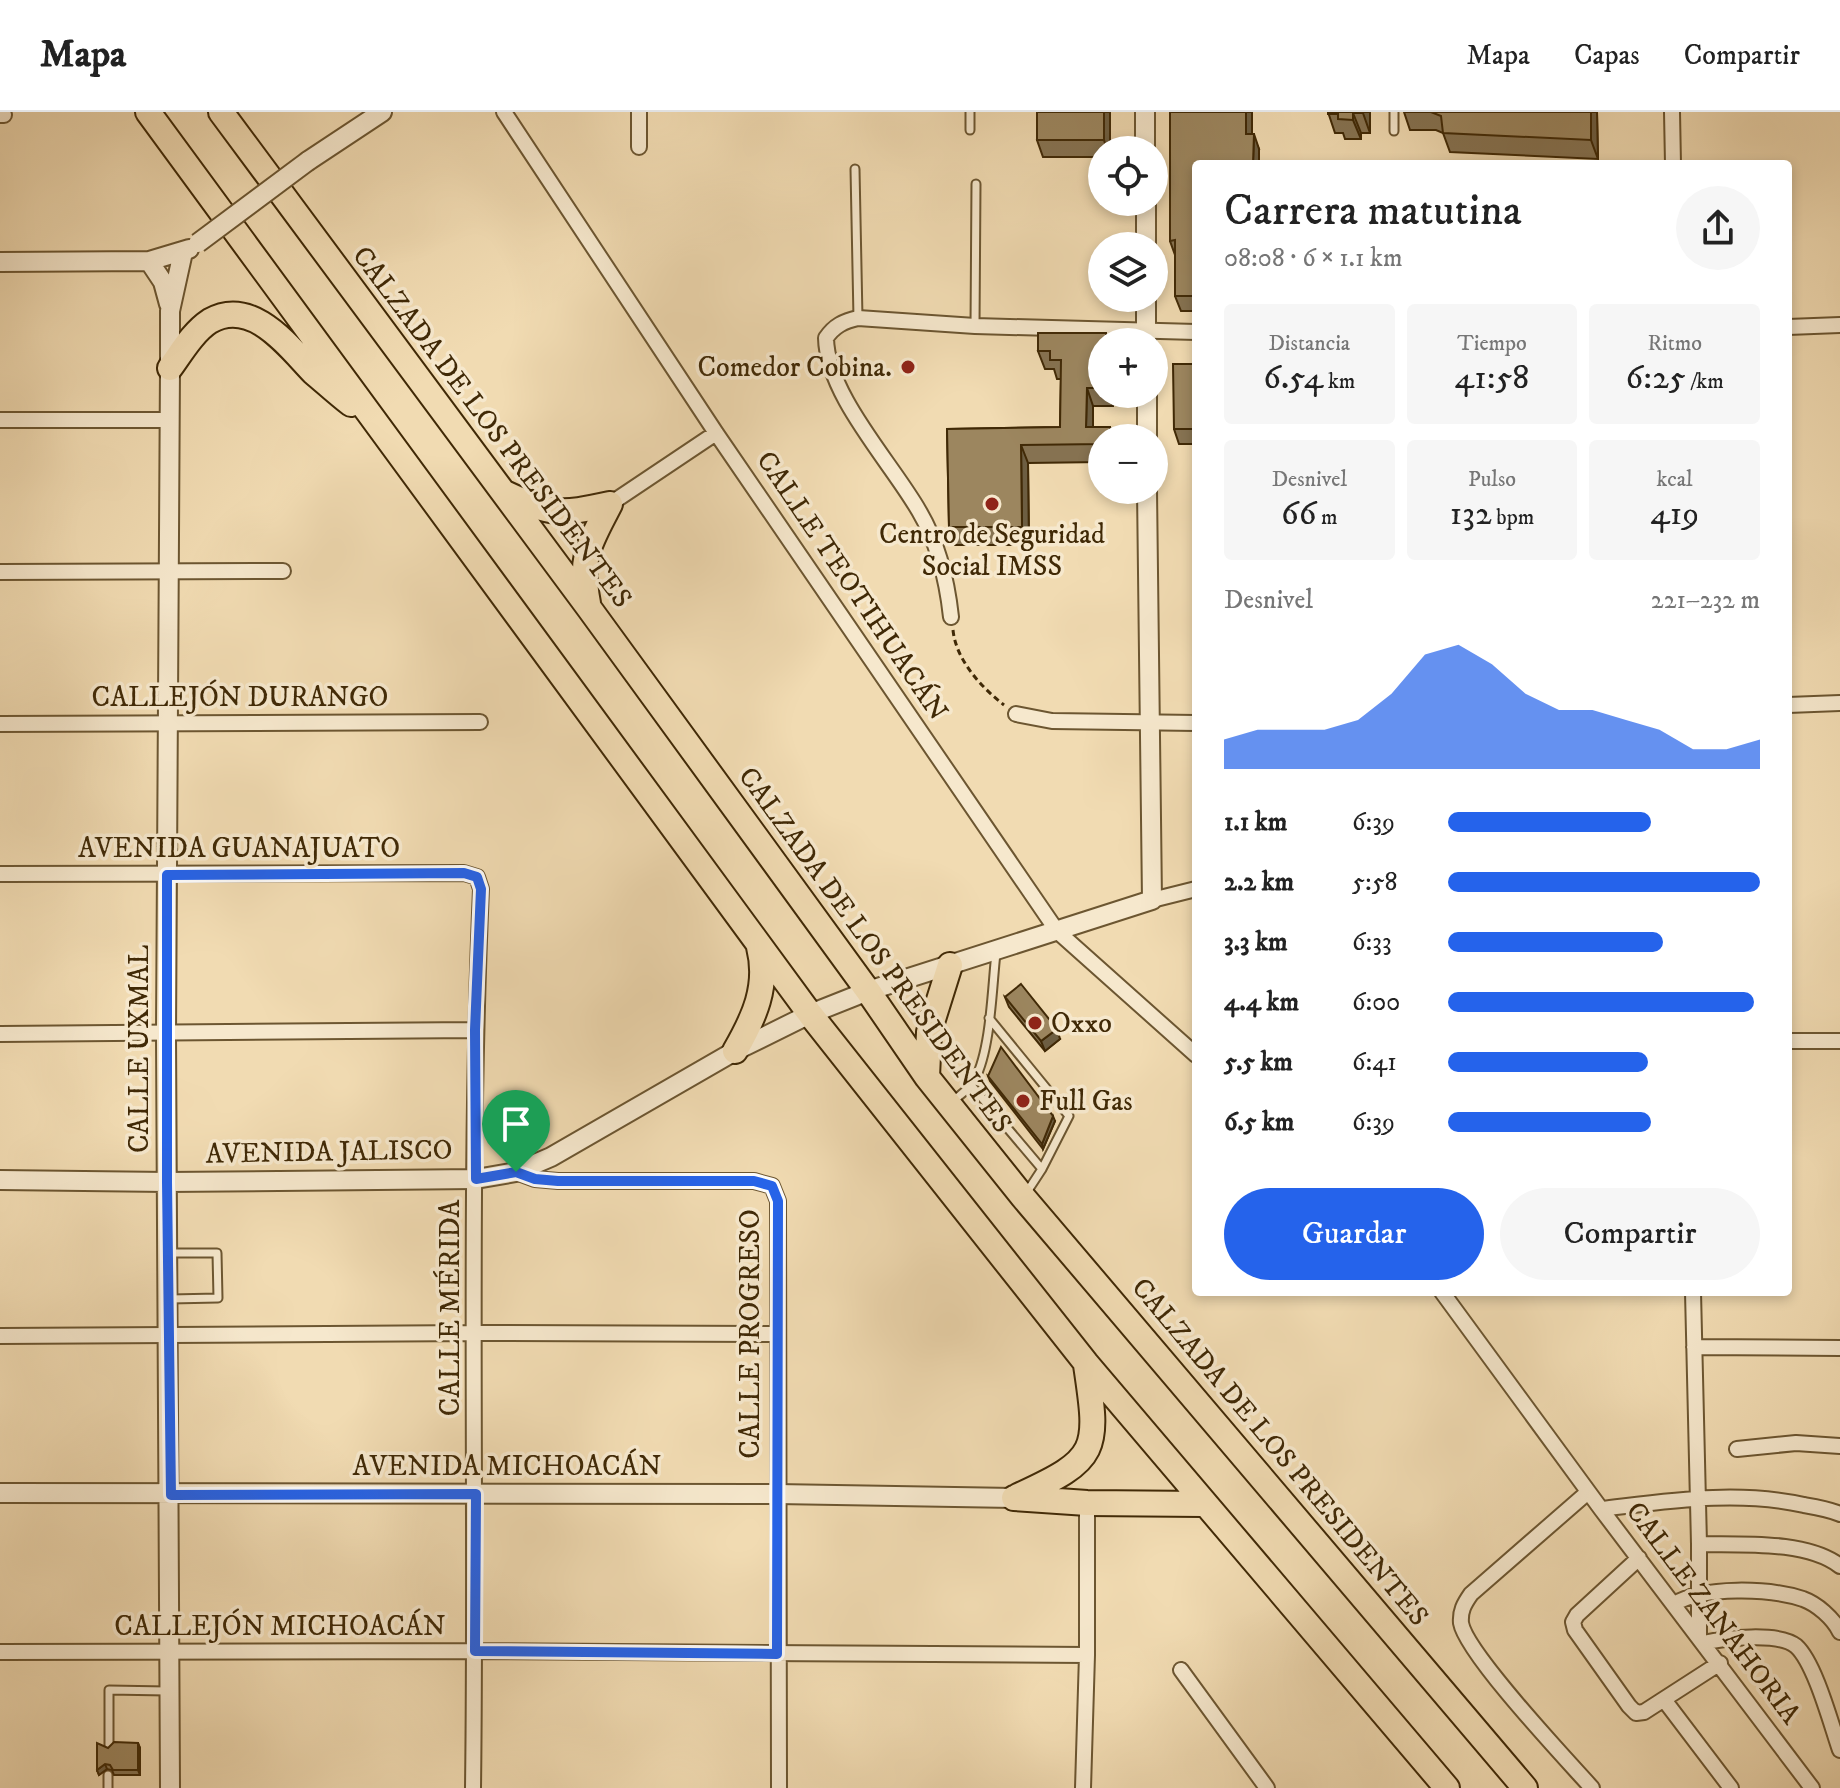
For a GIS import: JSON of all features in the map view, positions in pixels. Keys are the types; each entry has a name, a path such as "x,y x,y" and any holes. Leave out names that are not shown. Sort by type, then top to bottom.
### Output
{"highway":[{"path":"148,112 810,1014 1086,1363 1447,1788"},
{"name":"CALZADA DE LOS PRESIDENTES","path":"227,117 589,608 948,1105 1525,1788"},
{"path":"170,368 209,322 225,315 243,316 267,326 334,391 371,418"},
{"path":"503,493 553,512 610,504"},
{"path":"589,608 583,576 587,549 610,504"},
{"path":"735,1051 760,998 762,960 758,941"},
{"path":"927,1077 929,1032 950,965"},
{"path":"1014,1498 1073,1468 1086,1452 1093,1433 1086,1363"},
{"path":"1014,1498 1087,1503 1203,1504"}],"street":[{"path":"0,262 149,261 191,248 308,161 382,112"},
{"name":"CALLE TEOTIHUACÁN","path":"504,112 716,433 1057,931 1192,1051"},
{"path":"639,112 639,147"},
{"path":"1145,112 1145,136"},
{"path":"1672,112 1673,160"},
{"name":"CALLE UXMAL","path":"170,311 191,248"},
{"name":"CALLE UXMAL","path":"149,261 163,282 170,311 166,1034 171,1495 170,1788"},
{"path":"951,617 948,584 938,551 920,513 848,403 831,369 826,338 831,330 852,320 1088,333"},
{"path":"1792,327 1840,325"},
{"path":"1168,335 1192,332"},
{"path":"0,420 169,420"},
{"path":"610,504 716,433"},
{"path":"1147,504 1152,900 1192,890"},
{"path":"0,572 283,571"},
{"path":"1792,705 1840,703"},
{"path":"1016,714 1042,720 1192,723"},
{"name":"CALLEJÓN DURANGO","path":"0,724 480,722"},
{"name":"AVENIDA GUANAJUATO","path":"0,874 464,873 477,877"},
{"name":"CALLE MÉRIDA","path":"473,1788 475,1030 481,889 477,877"},
{"name":"AVENIDA JALISCO","path":"0,1180 476,1179 516,1172 551,1157 735,1051 810,1014 868,991 1152,900"},
{"path":"0,1034 475,1030"},
{"path":"1792,1041 1840,1041"},
{"name":"CALLE PROGRESO","path":"516,1172 535,1179 558,1181 754,1181 772,1186 778,1201 779,1788"},
{"path":"1445,1296 1601,1509 1697,1498 1760,1498 1789,1501 1840,1514"},
{"path":"1693,1296 1701,1640 1771,1639 1787,1641 1797,1647 1809,1663 1840,1750"},
{"path":"0,1336 776,1334"},
{"path":"1694,1347 1840,1348"},
{"path":"1737,1449 1796,1443 1840,1446"},
{"path":"1588,1492 1471,1594 1461,1608 1461,1622 1466,1637 1494,1674 1592,1788"},
{"name":"AVENIDA MICHOACÁN","path":"0,1493 777,1494 1014,1498"},
{"path":"1083,1788 1087,1503"},
{"name":"CALLE ZANAHORIA","path":"1601,1509 1812,1788"},
{"path":"1699,1544 1813,1551 1840,1566"},
{"path":"1639,1558 1577,1615 1573,1624 1629,1706 1640,1713 1665,1701 1720,1663"},
{"path":"1674,1604 1700,1592 1758,1592 1804,1600 1824,1613 1840,1632"},
{"name":"CALLEJÓN MICHOACÁN","path":"0,1652 1087,1655"},
{"path":"1181,1670 1267,1788"},
{"path":"1665,1701 1731,1788"}],"lane":[{"path":"970,112 970,130"},
{"path":"1394,112 1394,131"},
{"path":"852,320 855,169"},
{"path":"975,326 976,184"},
{"path":"948,1105 977,1076 989,1018 996,950"},
{"path":"989,1018 1068,1111 1068,1121 1023,1197"},
{"path":"971,1085 1042,1169"},
{"path":"167,1253 217,1253 218,1298 168,1299"},
{"path":"109,1747 109,1690 170,1691"},
{"path":"108,1775 108,1788"}],"path":[{"path":"951,617 956,648 963,660 1016,714"}],"building":[{"path":"1037,112 1104,112 1104,136 1088,136 1088,140 1037,140"},
{"path":"1170,112 1246,112 1246,134 1254,134 1253,160 1192,160 1192,296 1175,296 1175,240 1170,241"},
{"path":"1328,112 1363,113 1353,113 1353,120 1338,119 1338,114"},
{"path":"1431,112 1591,112 1591,140 1443,133 1441,116"},
{"path":"1038,333 1088,333 1088,444 1021,445 1022,527 949,527 947,429 1060,427 1061,360 1050,360 1050,351 1038,351"},
{"path":"1173,364 1192,364 1192,429 1174,429"},
{"name":"Oxxo","path":"1021,984 1057,1029 1041,1041 1005,997"},
{"name":"Full Gas","path":"1001,1047 1053,1116 1042,1144 988,1076"},
{"path":"114,1742 138,1743 138,1770 113,1770 105,1764 97,1770 97,1743 108,1748"}],"place":[{"name":"Comedor Cobina.","path":"908,367"},
{"name":"Centro de Seguridad Social IMSS","path":"992,504"},
{"name":"Oxxo","path":"1035,1023"},
{"name":"Full Gas","path":"1023,1101"}],"route":[{"path":"464,873 477,877 481,889 475,1030 476,1179 516,1172 535,1179 558,1181 754,1181 772,1186 778,1201 777,1654 475,1651 476,1494 171,1495 167,875 464,873"}]}
